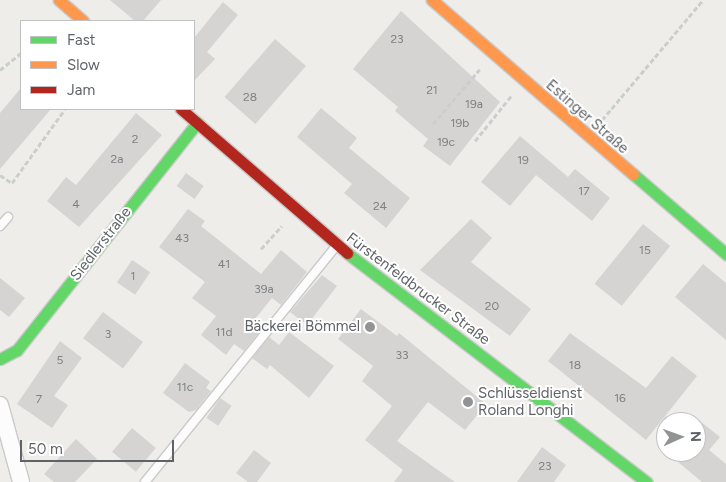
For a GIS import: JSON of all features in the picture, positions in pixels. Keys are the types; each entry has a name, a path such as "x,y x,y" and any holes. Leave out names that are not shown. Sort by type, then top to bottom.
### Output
{"street":[{"path":"59,0 82,20"},
{"name":"Estinger Straße","path":"432,0 587,138 726,254"},
{"name":"Fürstenfeldbrucker Straße","path":"183,110 336,245 646,482"},
{"name":"Siedlerstraße","path":"0,359 16,350 197,123"},
{"path":"0,405 21,482"}],"lane":[{"path":"0,226 8,217"},
{"path":"145,482 336,245"}],"path":[{"path":"587,138 703,0"},
{"path":"0,70 20,54"},
{"path":"433,124 493,54"},
{"path":"474,141 523,81"},
{"path":"0,175 12,183 64,110"},
{"path":"260,249 297,210"}],"building":[{"path":"110,0 161,0 144,20 134,20"},
{"path":"223,2 238,15 207,52 215,59 195,80 195,37"},
{"path":"401,11 500,102 450,166 423,146 428,139 395,111 398,107 353,69"},
{"path":"275,39 306,66 255,124 224,97"},
{"path":"20,89 20,110 50,110 0,169 0,113"},
{"path":"321,108 357,138 349,148 410,198 386,228 344,193 352,184 297,137"},
{"path":"136,113 162,135 79,227 47,201 66,177 76,185"},
{"path":"520,136 568,177 575,169 610,198 592,221 536,175 510,206 481,182"},
{"path":"186,173 204,186 194,199 177,186"},
{"path":"188,209 205,221 201,226 261,274 281,250 307,272 281,305 272,298 251,324 260,331 244,351 234,344 226,355 201,335 216,316 192,298 205,282 159,247"},
{"path":"471,219 492,238 471,262 531,309 510,336 420,270"},
{"path":"643,224 670,246 622,306 595,284"},
{"path":"132,260 150,272 135,295 117,282"},
{"path":"703,264 726,283 726,340 675,297"},
{"path":"322,275 337,286 307,325 290,312"},
{"path":"0,278 25,298 9,317 0,310"},
{"path":"361,309 397,336 399,333 486,404 465,430 428,402 397,441 455,482 394,482 403,470 365,440 392,406 362,381 373,366 338,339"},
{"path":"103,312 143,342 123,368 83,338"},
{"path":"289,332 334,366 309,398 270,365 267,369 252,358 269,337 279,345"},
{"path":"570,333 646,388 672,356 697,376 668,412 656,412 656,427 646,440 548,361"},
{"path":"60,341 82,358 54,396 68,405 52,428 17,404"},
{"path":"185,363 210,382 206,388 211,391 196,410 189,412 163,393"},
{"path":"220,398 232,406 218,426 207,418"},
{"path":"706,426 720,437 709,450 726,464 726,482 702,482 678,462 706,462"},
{"path":"132,428 156,448 136,472 112,452"},
{"path":"76,439 97,459 75,482 54,482 44,474"},
{"path":"542,447 566,465 554,482 517,482"},
{"path":"254,450 271,463 257,482 248,482 236,473"}],"traffic: fast":[{"path":"0,359 17,350 197,123"},
{"path":"633,174 726,254"},
{"path":"347,253 646,482"}],"traffic: slow":[{"path":"59,0 82,20"},
{"path":"432,0 633,174"}],"traffic: jam":[{"path":"182,110 347,253"}],"place":[{"name":"Bäckerei Bömmel","path":"370,327"},
{"name":"Schlüsseldienst Roland Longhi","path":"468,402"}]}
